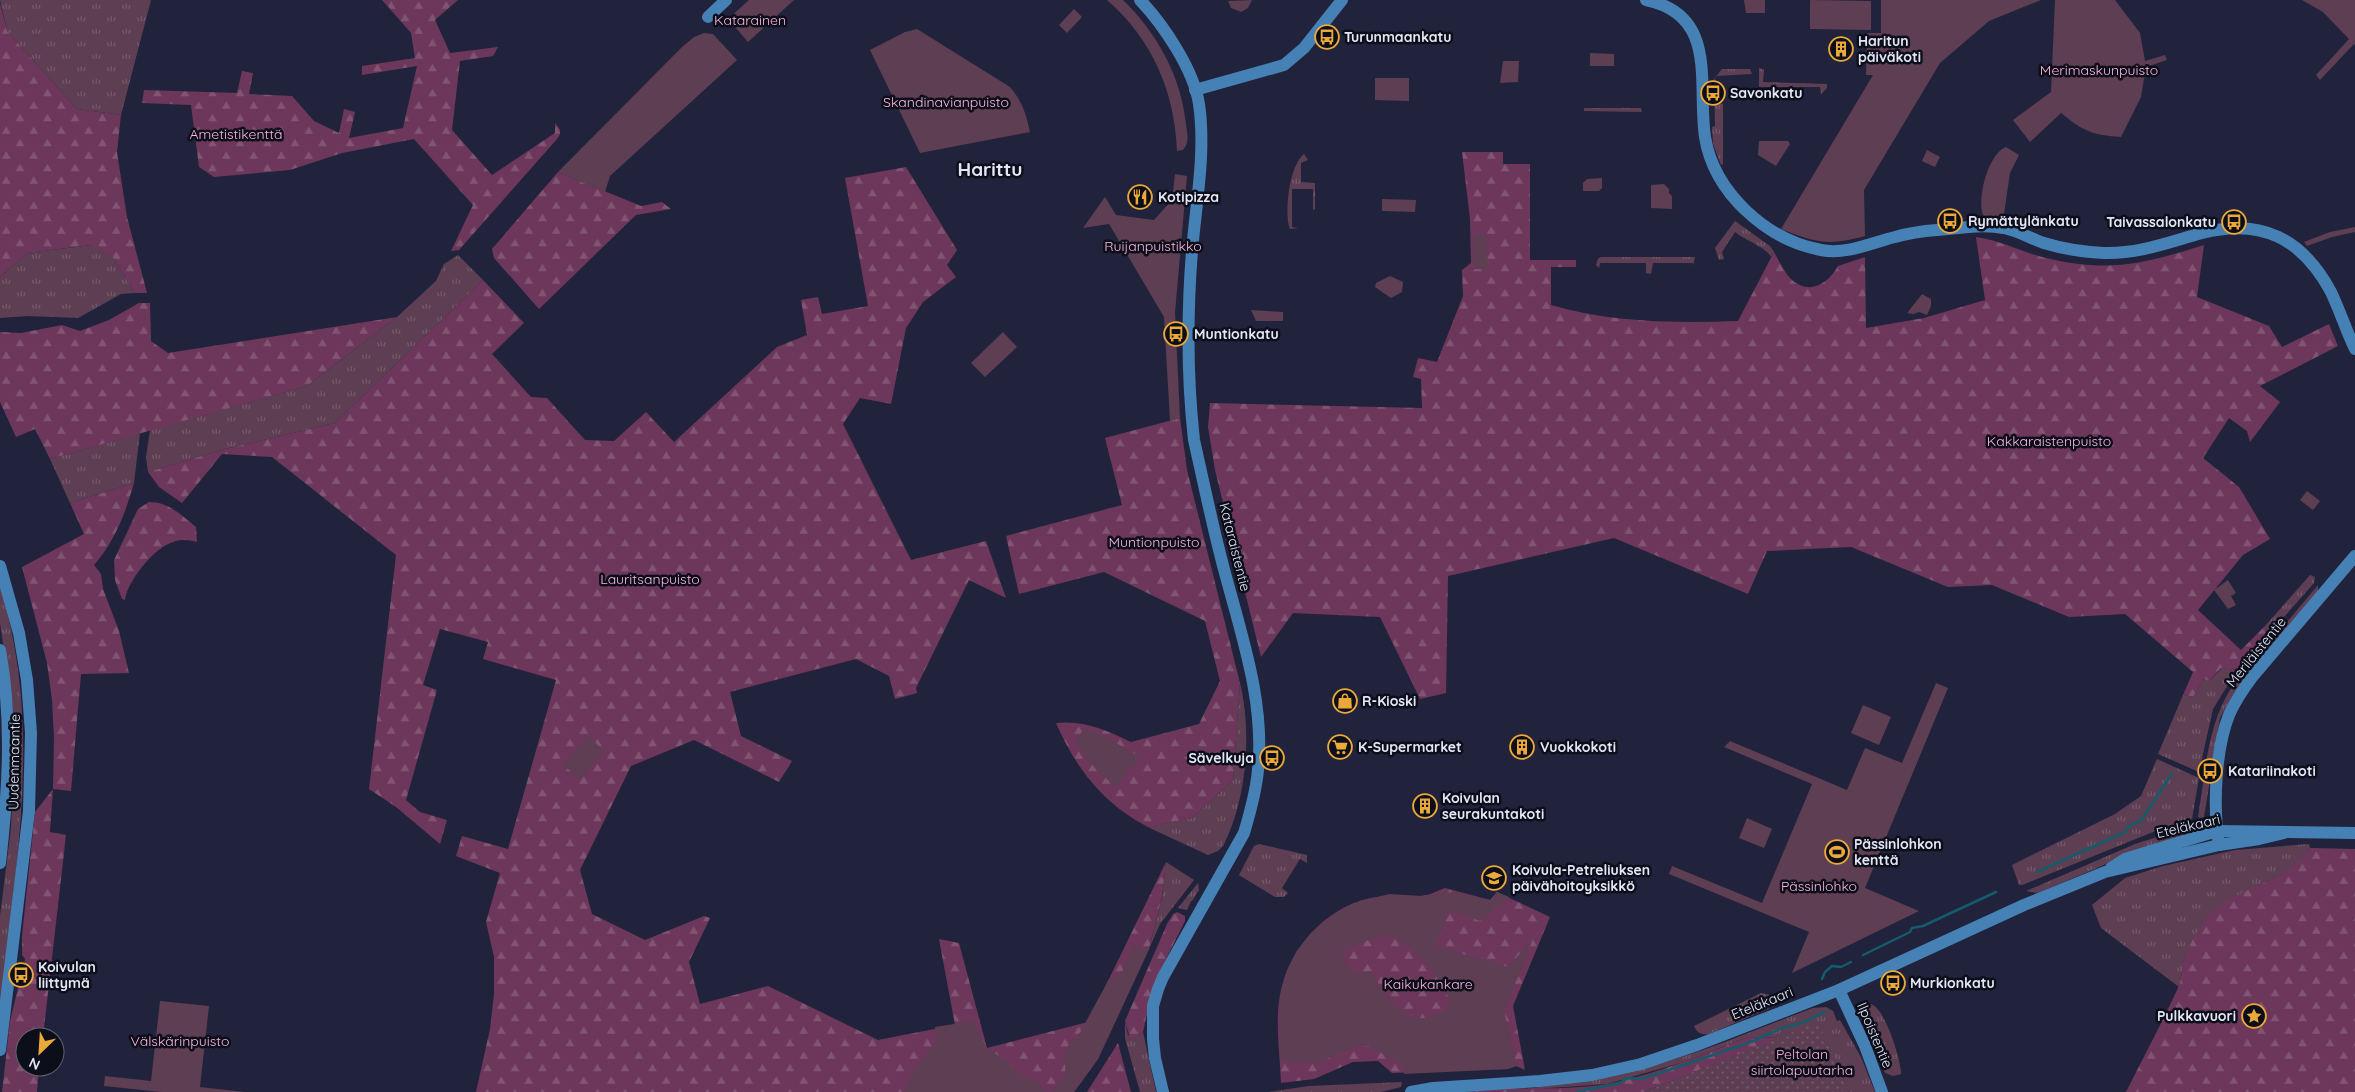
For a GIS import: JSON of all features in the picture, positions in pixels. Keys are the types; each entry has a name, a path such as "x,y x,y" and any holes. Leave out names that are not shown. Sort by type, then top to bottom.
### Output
{"street":[{"path":"708,17 726,0"},
{"name":"Kataraistentie","path":"1140,0 1155,16 1176,49 1196,90 1199,103 1201,132 1189,285 1188,358 1194,440 1224,571 1251,673 1259,730 1258,770 1251,809 1244,833 1163,977 1156,998 1152,1019 1153,1039 1155,1058 1163,1092"},
{"path":"1196,90 1284,65 1304,48 1342,0"},
{"path":"1646,0 1663,4 1678,12 1696,37 1702,66 1706,138 1714,166 1721,180 1742,206 1755,218 1775,233 1793,242 1831,252 1918,232 1990,227 2011,230 2062,248 2120,253 2148,249 2222,229 2258,229 2272,232 2285,239 2309,260 2330,292 2355,349"},
{"name":"Meriläistentie","path":"2219,845 2217,831 2220,756 2224,730 2234,704 2253,676 2355,556"},
{"name":"Uudenmaantie","path":"0,566 19,633 27,680 31,752 29,811 0,1050"},
{"name":"Uudenmaantie","path":"0,650 8,704 9,734 9,775 0,864"},
{"name":"Eteläkaari","path":"2105,872 2124,859 2217,831 2355,833"},
{"name":"Eteläkaari","path":"1410,1092 1442,1087 1540,1081 1624,1068 1679,1051 1839,990 2024,905 2105,872 2219,845 2284,833"},
{"name":"Ilpoistentie","path":"1839,990 1865,1046 1882,1092"}],"green space":[{"path":"0,0 151,0 121,115 77,109 7,31"},
{"name":"Ametistikenttä","path":"382,0 458,0 435,20 450,53 498,47 493,56 460,61 452,130 492,175 555,133 555,123 559,127 560,135 557,139 459,250 451,251 473,205 414,139 342,153 290,170 214,177 199,167 191,105 142,103 144,90 237,93 242,71 253,73 249,94 292,96 314,121 339,133 344,109 355,112 349,138 403,128 417,66 362,75 362,66 415,58 411,33"},
{"name":"Katarainen","path":"749,0 794,0 748,42 728,19"},
{"path":"1107,0 1123,0 1157,41 1165,56 1173,72 1183,106 1188,138 1183,150 1177,151 1172,108 1158,68 1137,32"},
{"path":"1252,0 1248,8 1241,12 1231,8 1228,1"},
{"path":"1744,0 1765,0 1765,13 1746,13"},
{"path":"1810,0 1871,1 1871,30 1810,29"},
{"path":"1881,0 2041,0 1989,21 1940,63 1864,190 1865,236 1842,241 1823,242 1781,229 1873,75 1866,75 1867,33 1881,33"},
{"name":"Merimaskunpuisto","path":"2055,0 2115,0 2140,33 2145,61 2165,55 2167,60 2146,67 2141,97 2121,137 2088,131 2061,113 2030,142 2013,120 2051,92"},
{"path":"2302,0 2355,0 2355,45 2320,80 2316,75 2349,39 2323,12"},
{"path":"0,3 7,31 77,109 121,115 117,152 127,217 147,293 135,293 114,259 91,245 27,253 0,277"},
{"path":"1074,9 1082,17 1067,33 1059,25"},
{"name":"Skandinavianpuisto","path":"917,29 1010,87 1018,97 1023,108 1030,132 920,153 870,50 905,32"},
{"path":"704,33 713,34 737,60 610,176 605,192 558,172 682,47 694,37"},
{"path":"1590,53 1614,54 1614,66 1590,66"},
{"path":"1503,61 1519,61 1518,82 1500,83"},
{"path":"1759,68 1764,70 1763,82 1827,84 1827,88 1821,94 1820,87 1759,87"},
{"path":"1722,69 1750,69 1752,74 1717,76 1715,78 1715,103 1723,104 1723,164 1721,165 1713,144 1712,127 1715,126 1714,79"},
{"path":"1375,78 1409,78 1409,101 1375,100"},
{"path":"1584,108 1641,108 1642,112 1584,111"},
{"path":"1759,141 1788,141 1790,144 1776,166 1758,155"},
{"path":"2006,147 2019,155 2010,173 2003,221 1986,220 1981,204 1984,181 1993,160"},
{"path":"1927,150 1940,157 1935,167 1922,161"},
{"name":"Kakkaraistenpuisto","path":"1462,152 1503,152 1503,164 1530,164 1530,260 1576,260 1576,267 1551,267 1551,305 1574,311 1620,318 1667,322 1738,321 1774,252 1791,279 1805,287 1818,286 1829,278 1838,266 1865,257 1866,328 1924,318 1985,300 1976,237 1995,241 2046,258 2089,265 2126,264 2144,261 2204,245 2197,297 2269,326 2282,347 2329,324 2338,346 2260,386 2280,402 2250,442 2247,431 2229,418 2203,458 2239,487 2270,539 2243,555 2198,610 2241,650 2265,626 2268,635 2237,670 2221,668 2209,681 2204,679 2193,697 2183,695 2193,672 2125,614 2069,617 1992,585 1948,587 1851,547 1767,551 1748,594 1614,538 1448,576 1446,693 1420,699 1380,617 1293,613 1261,657 1215,470 1208,427 1210,403 1422,408 1421,379 1413,377 1418,358 1437,362 1463,296 1462,270 1471,263 1470,219"},
{"path":"1304,154 1308,160 1301,163 1301,182 1315,183 1315,209 1313,210 1313,189 1292,189 1292,227 1298,228 1290,229 1288,201 1291,179 1299,160"},
{"name":"Lauritsanpuisto","path":"906,167 957,250 947,265 956,277 923,302 906,328 891,404 860,398 843,424 911,560 986,541 1006,598 969,580 916,688 917,693 895,699 889,676 856,659 730,692 741,736 792,761 779,782 694,740 631,766 580,870 592,914 645,940 704,916 710,918 689,962 700,1004 768,986 878,1040 955,1025 939,939 959,943 987,1048 1088,1022 1166,862 1162,897 1149,949 1098,1059 1074,1092 476,1092 490,1029 494,994 494,957 486,922 500,873 456,856 462,836 508,849 556,680 483,659 488,642 440,629 423,685 437,690 406,800 420,812 447,820 440,844 396,807 369,789 396,555 272,457 222,454 182,503 159,487 148,472 225,449 335,423 483,280 524,323 492,354 531,397 547,398 585,440 614,441 646,412 674,442 777,347 807,335 801,300 818,297 822,314 868,306 845,178"},
{"path":"558,172 641,206 662,202 671,209 636,215 539,309 494,258 492,249"},
{"name":"Ruijanpuistikko","path":"1175,174 1187,176 1175,313 1180,418 1170,421 1164,317 1109,224 1083,228 1105,197 1116,215 1154,220 1172,200"},
{"path":"1602,178 1602,188 1599,191 1583,191 1583,183 1587,179"},
{"path":"1664,184 1672,196 1672,209 1651,208 1651,185"},
{"path":"1382,199 1416,200 1415,212 1382,211"},
{"path":"1735,221 1770,246 1774,252 1771,257 1765,250 1735,232 1722,252 1724,259 1719,260 1715,248"},
{"path":"2355,227 2355,232 2332,237 2307,246 2304,242 2330,232"},
{"path":"1486,235 1488,269 1474,269 1473,236"},
{"path":"92,245 114,259 135,293 121,294 78,318 28,316 0,318 0,277 27,253"},
{"path":"458,255 483,280 335,423 225,449 148,472 146,457 150,430 307,386 397,317 436,281 444,264"},
{"path":"1601,257 1695,257 1693,266 1693,263 1653,263 1651,274 1646,273 1646,263 1600,263 1599,268 1596,265"},
{"path":"1390,276 1403,282 1402,292 1391,298 1375,287 1376,283"},
{"path":"1922,294 1931,299 1931,306 1927,315 1919,312 1907,313"},
{"path":"139,303 150,303 151,341 168,353 397,317 307,386 50,459 35,429 16,437 0,402 0,332 21,333 62,325 80,331 109,320"},
{"path":"1251,310 1283,312 1283,321 1256,321"},
{"path":"1003,332 1017,347 985,377 971,363"},
{"name":"Muntionpuisto","path":"1180,418 1187,470 1240,683 1233,780 1192,818 1154,826 1154,830 1121,810 1095,786 1073,757 1056,723 1066,722 1085,725 1104,730 1131,742 1199,724 1220,681 1205,621 1104,572 1019,594 1006,536 1122,505 1105,438"},
{"path":"140,433 134,483 70,503 50,459"},
{"path":"134,483 119,527 94,565 101,574 103,589 119,631 129,673 81,674 71,791 53,789 54,738 52,700 47,663 22,567 84,534 70,503"},
{"path":"2307,491 2320,501 2313,510 2300,500"},
{"path":"149,502 169,507 196,527 197,542 176,541 158,550 136,575 125,600 122,599 115,580 114,560 138,509"},
{"path":"2310,575 2315,577 2314,583 2268,635 2265,626"},
{"path":"2228,580 2236,593 2231,596 2236,605 2228,609 2214,590"},
{"path":"2318,585 2318,592 2234,693 2220,718 2212,762 2207,767 2208,775 2204,774 2216,720 2230,690"},
{"path":"0,587 13,639 20,691 23,743 18,847 0,1004 0,916 11,828 15,736 13,709 0,623"},
{"path":"2222,668 2237,670 2213,709 2199,772 2158,754 2183,695 2193,697 2204,679 2209,681"},
{"path":"1240,683 1246,723 1245,766 1242,787 1231,828 1223,846 1218,851 1208,855 1154,830 1153,826 1192,818 1233,780"},
{"name":"Pässinlohko","path":"1936,683 1948,688 1865,888 1919,911 1792,973 1809,932 1669,874 1672,866 1762,903 1812,784 1724,747 1730,741 1847,790 1865,748 1902,763"},
{"path":"1863,705 1891,717 1879,745 1851,733"},
{"path":"1084,728 1106,737 1140,757 1115,787 1090,763 1076,741"},
{"path":"588,736 604,751 580,779 563,765"},
{"path":"2157,759 2199,778 2192,819 2158,830 2019,885 2012,865 2115,814 2141,796"},
{"path":"2204,777 2210,780 2204,817 2200,818 2198,817"},
{"path":"53,789 50,832 66,835 44,1027 15,1027 15,1077 38,1077 37,1092 2,1092 10,1021 20,980 23,981 25,959 22,955 22,936 35,812"},
{"path":"1747,818 1772,829 1764,848 1739,838"},
{"path":"2201,823 2189,834 2132,853 2038,893 2026,891 2135,844"},
{"path":"1259,844 1307,855 1307,863 1300,859 1282,888 1288,893 1284,897 1275,897 1239,875 1254,846"},
{"path":"2309,844 2310,848 2303,859 2290,870 2235,897 2212,912 2184,960 2179,987 2101,928 2092,905 2125,878 2163,866 2235,850"},
{"path":"2310,848 2355,849 2355,1092 2126,1092 2179,987 2186,954 2204,921 2225,902 2290,869"},
{"path":"1166,862 1194,880 1160,924 1149,949 1162,898"},
{"path":"1198,883 1199,890 1187,910 1178,908"},
{"name":"Kaikukankare","path":"1445,888 1490,900 1497,892 1550,917 1513,1006 1525,1070 1516,1066 1508,1069 1392,1073 1378,1061 1353,1062 1314,1079 1281,1083 1278,1028 1280,995 1290,965 1307,938 1331,915 1360,901 1382,896 1423,896"},
{"name":"Kaikukankare","path":"1452,892 1490,900 1497,892 1509,897 1480,921 1449,910 1435,946 1508,967 1533,939 1504,1010 1516,1066 1508,1069 1404,1074 1405,1066 1369,1046 1355,1046 1318,1063 1280,1061 1280,996 1286,973 1296,952 1311,933 1334,914 1359,901 1390,894 1422,896","holes":["1384,934 1402,942 1413,951 1434,973 1451,1001 1443,1012 1430,1017 1410,1016 1394,1004 1370,971 1357,974 1344,962 1343,956 1348,948"]},
{"path":"1177,912 1185,916 1185,921 1159,973 1151,995 1143,1032 1138,1037 1130,1038 1125,1021 1167,924 1173,914"},
{"path":"1134,945 1149,949 1098,1059 1074,1092 1052,1092 1065,1075 1066,1054 1069,1045 1077,1038 1108,981 1118,976 1123,970"},
{"path":"1761,993 1780,997 1781,1000 1768,1009 1709,1034 1700,1033 1695,1028 1694,1026"},
{"name":"Välskärinpuisto","path":"160,1001 209,1006 200,1087 245,1092 161,1092 104,1086 105,1076 151,1081"},
{"path":"1871,1004 1882,1015 1887,1024 1895,1047 1901,1074 1893,1076 1885,1073 1861,1010"},
{"path":"1826,1007 1833,1011 1837,1021 1840,1020 1861,1057 1875,1092 1849,1092 1818,1023 1780,1038 1748,1037 1684,1062 1607,1084 1520,1090 1610,1076 1640,1069 1706,1049 1813,1008"},
{"path":"973,1021 987,1048 1009,1063 1018,1074 1041,1085 1042,1090 1047,1092 905,1092 915,1067 936,1042 935,1027"},
{"path":"1125,1021 1128,1035 1138,1037 1143,1032 1156,1092 1140,1092 1125,1038"},
{"name":"Peltolan siirtolapuutarha","path":"1818,1022 1849,1092 1644,1092"},
{"path":"1748,1037 1780,1038 1644,1092 1460,1092 1497,1089 1571,1088 1608,1084 1662,1069"},
{"path":"1118,1043 1131,1092 1087,1092"},
{"path":"1402,1082 1401,1087 1381,1092 1268,1092 1309,1086"}],"waterway":[{"path":"2037,872 2125,832 2129,826 2141,821 2172,773"},
{"path":"1863,955 1910,932 1912,928 1923,926 1996,892"},
{"path":"1822,979 1825,972 1832,966 1841,967 1851,962"},
{"path":"1576,1092 1620,1083 1627,1078 1641,1079 1663,1072 1751,1042 1782,1028 1802,1023 1825,1012"}],"place":[{"name":"Turunmaankatu","path":"1327,37"},
{"name":"Haritun päiväkoti","path":"1841,49"},
{"name":"Savonkatu","path":"1713,93"},
{"name":"Kotipizza","path":"1140,197"},
{"name":"Rymättylänkatu","path":"1950,221"},
{"name":"Taivassalonkatu","path":"2234,222"},
{"name":"Muntionkatu","path":"1176,334"},
{"name":"R-Kioski","path":"1345,701"},
{"name":"K-Supermarket","path":"1340,747"},
{"name":"Vuokkokoti","path":"1522,747"},
{"name":"Sävelkuja","path":"1272,758"},
{"name":"Katariinakoti","path":"2210,771"},
{"name":"Koivulan seurakuntakoti","path":"1425,806"},
{"name":"Pässinlohkon kenttä","path":"1837,852"},
{"name":"Koivula-Petreliuksen päivähoitoyksikkö","path":"1494,878"},
{"name":"Koivulan liittymä","path":"21,975"},
{"name":"Murkionkatu","path":"1893,983"},
{"name":"Pulkkavuori","path":"2254,1016"}],"district":[{"name":"Harittu","path":"990,169"}]}
